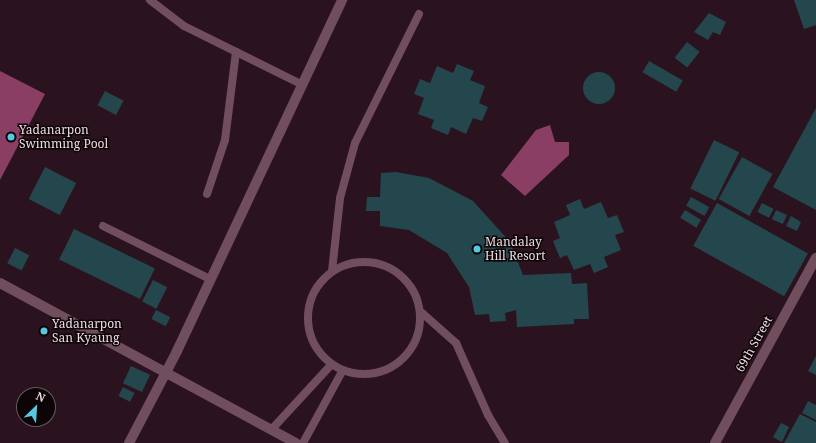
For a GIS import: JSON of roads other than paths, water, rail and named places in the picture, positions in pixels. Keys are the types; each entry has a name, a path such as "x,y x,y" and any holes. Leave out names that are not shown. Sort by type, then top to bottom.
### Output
{"street":[{"path":"129,443 166,371 342,0"},
{"name":"69th Street","path":"715,443 816,258"},
{"path":"0,283 166,371 296,443"}],"lane":[{"path":"150,0 184,26 301,84"},
{"path":"332,271 340,198 355,143 419,14"},
{"path":"207,194 224,140 236,52"},
{"path":"103,226 210,279"},
{"path":"421,312 417,338 402,360 378,373 343,370 332,364 316,346 308,312 316,289 332,271 367,262 391,269 411,287 421,312 456,343 488,415 505,443"},
{"path":"272,429 332,364"},
{"path":"303,443 343,370"}],"place":[{"name":"Yadanarpon Swimming Pool","path":"11,137"},
{"name":"Mandalay Hill Resort","path":"477,249"},
{"name":"Yadanarpon San Kyaung","path":"44,331"}]}
